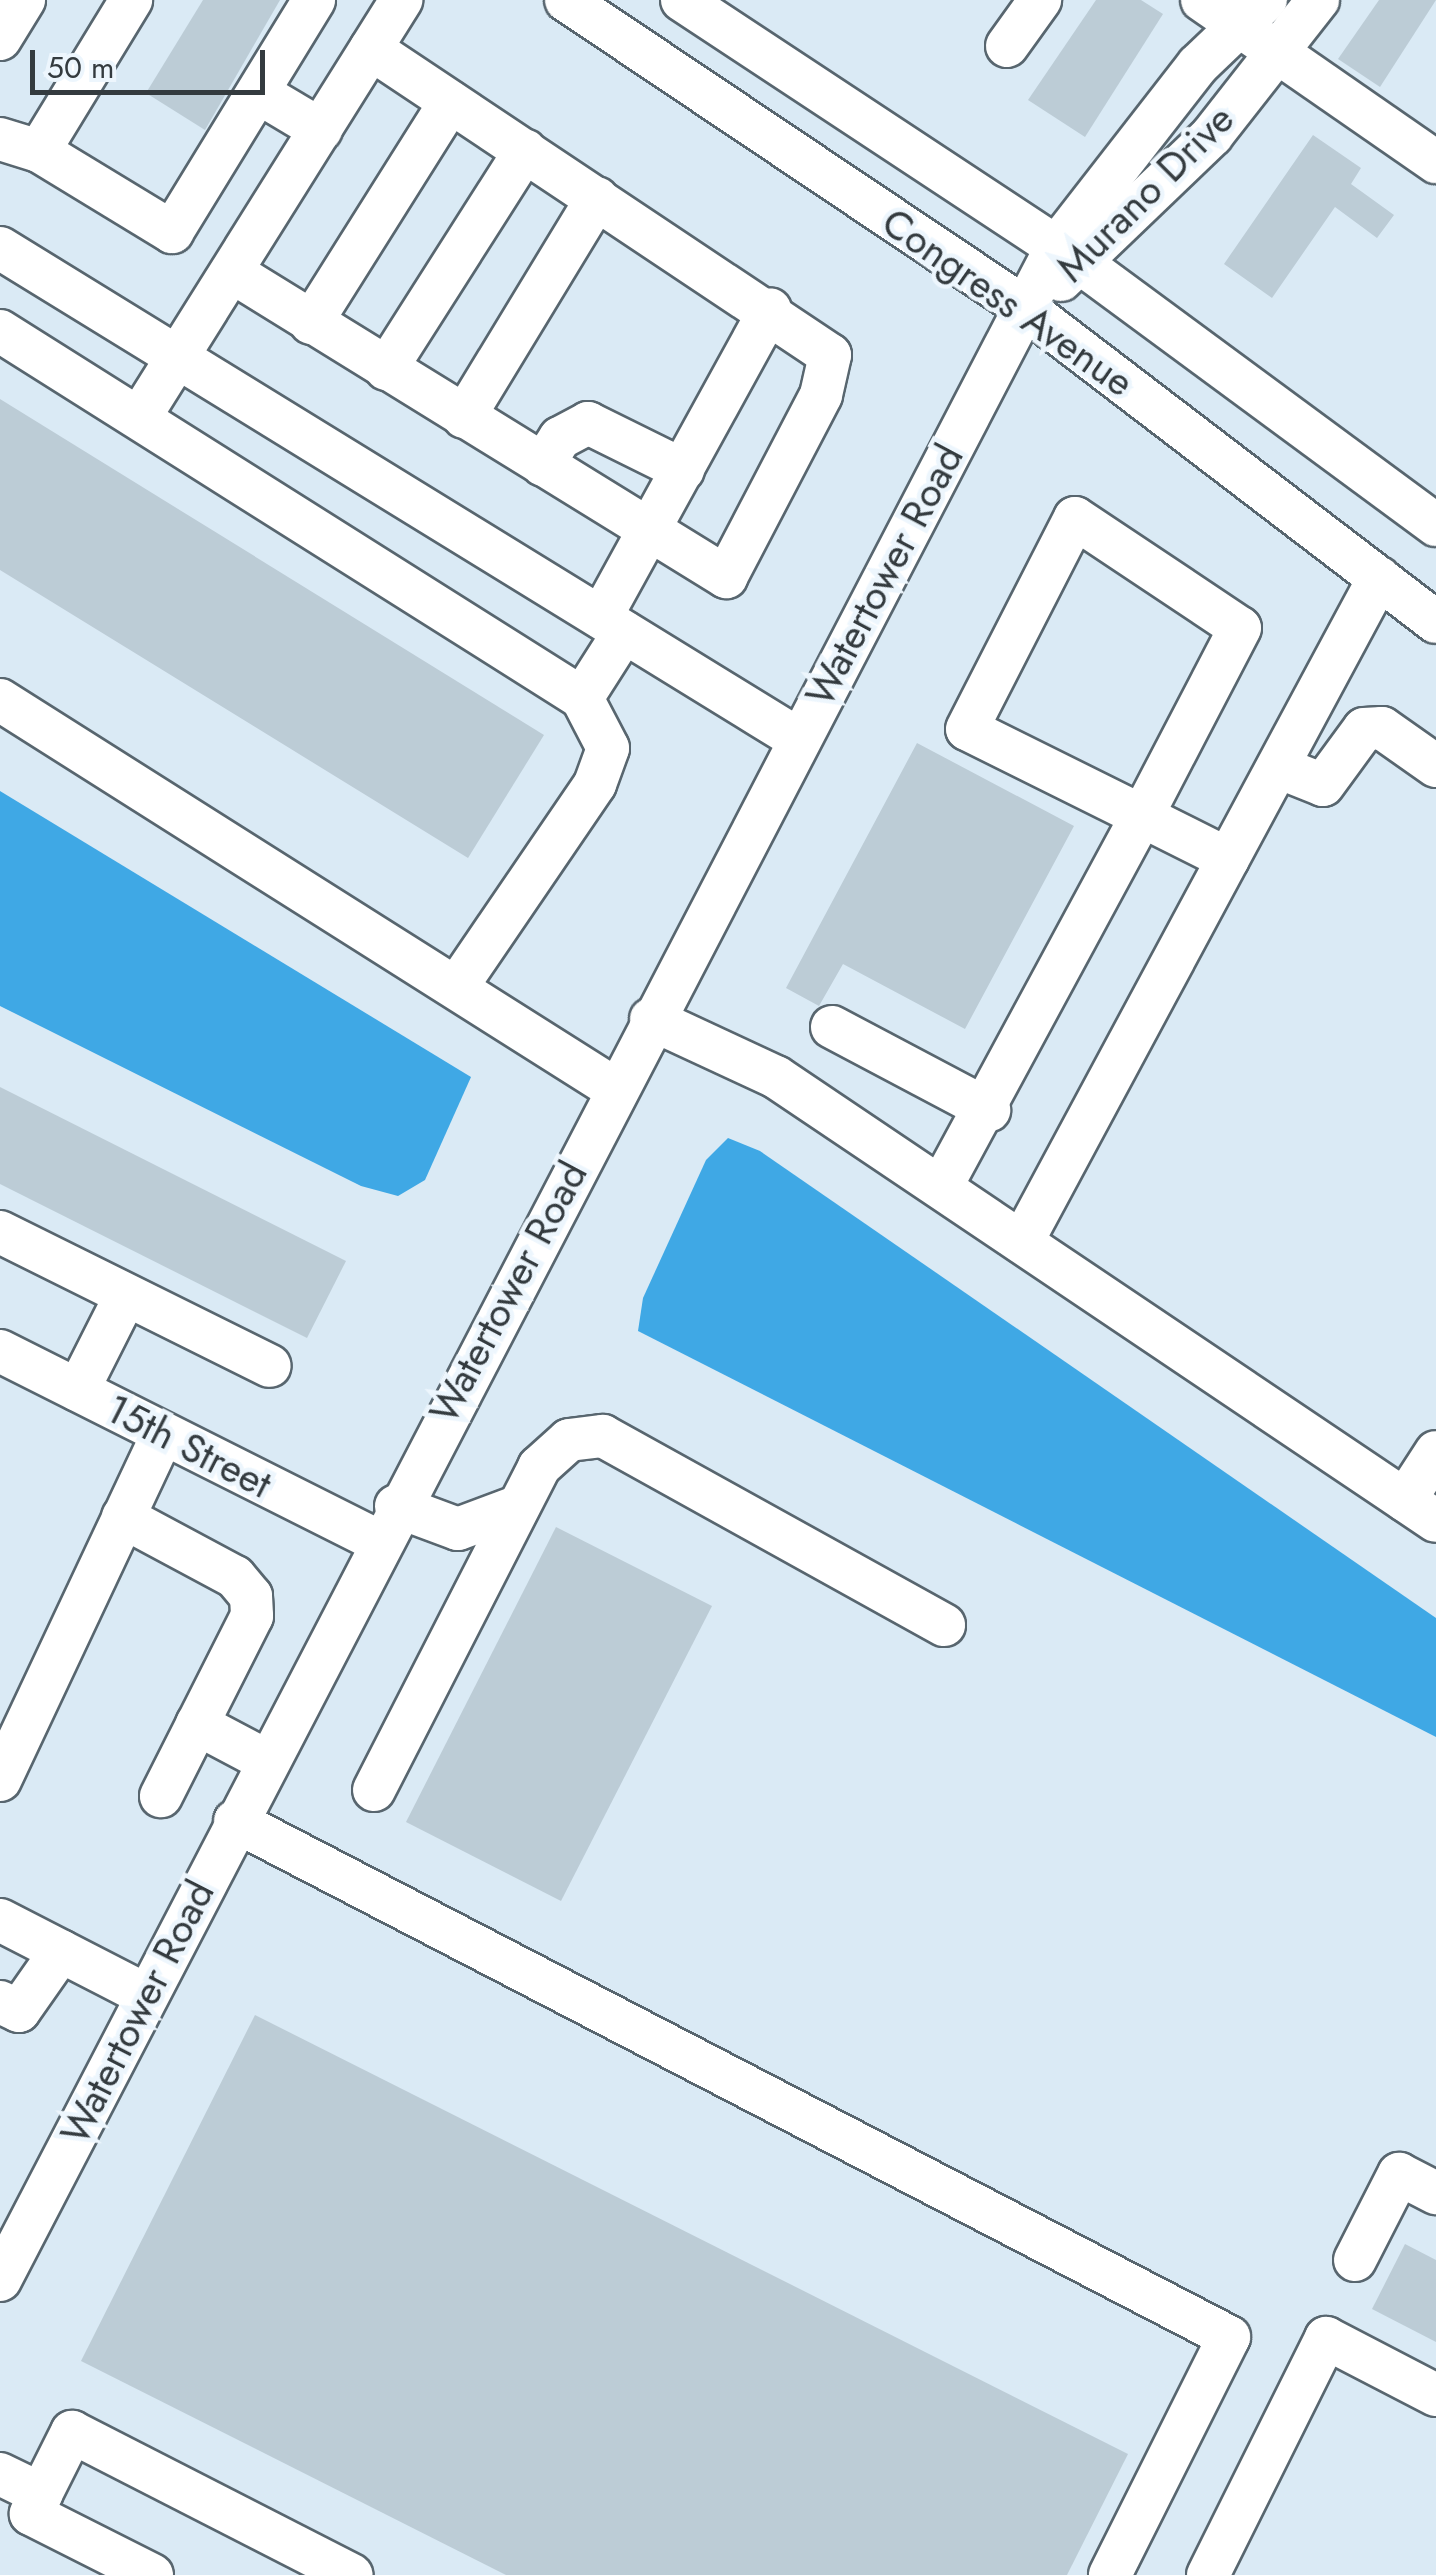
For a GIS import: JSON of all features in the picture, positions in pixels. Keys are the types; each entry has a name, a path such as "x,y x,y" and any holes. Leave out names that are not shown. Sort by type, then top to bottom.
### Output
{"street":[{"path":"0,39 24,0"},
{"path":"131,0 20,145 172,232 314,0"},
{"path":"140,416 401,0"},
{"name":"Congress Avenue","path":"566,0 1025,308 1436,622"},
{"name":"Congress Avenue","path":"682,0 1070,255 1436,525"},
{"path":"1007,46 1040,0"},
{"path":"1202,0 1252,13 1278,53 1436,162"},
{"name":"Murano Drive","path":"1025,308 1070,255 1212,135 1318,0"},
{"name":"Murano Drive","path":"1070,255 1094,187 1252,13"},
{"path":"232,272 726,577 828,376 820,340 371,49"},
{"path":"259,93 320,130"},
{"path":"311,323 450,102"},
{"path":"386,369 525,151"},
{"path":"464,417 597,198"},
{"path":"0,248 798,739"},
{"name":"Watertower Road","path":"0,2280 386,1524 1025,308"},
{"path":"582,698 650,532 770,309"},
{"path":"0,331 582,698 608,748 594,784 458,985"},
{"path":"542,465 560,438 588,422 683,470"},
{"path":"940,1187 989,1110 1142,816 1240,628 1075,518 968,729 1142,816 1228,859"},
{"path":"1022,1242 1379,578"},
{"path":"0,700 458,985 614,1089"},
{"path":"1278,767 1323,785 1364,729 1382,728 1436,766"},
{"path":"651,1019 776,1077 1421,1511 1436,1452"},
{"path":"832,1027 989,1110"},
{"path":"0,1232 270,1366"},
{"path":"78,1390 126,1294"},
{"name":"15th Street","path":"0,1351 163,1433 386,1524 458,1528 518,1506"},
{"path":"0,1780 163,1433"},
{"path":"374,1790 539,1467 569,1440 603,1436 944,1624"},
{"path":"122,1516 235,1577 251,1596 252,1616 160,1796"},
{"path":"197,1724 266,1760"},
{"path":"235,1821 1229,2336 1110,2575"},
{"path":"0,1920 146,1995"},
{"path":"0,2002 19,2011 61,1951"},
{"path":"1355,2260 1399,2174 1436,2193"},
{"path":"1208,2575 1326,2338 1436,2395"},
{"path":"152,2575 31,2514 72,2432 352,2575"},
{"path":"0,2474 40,2494"}],"water":[{"path":"0,791 471,1077 425,1180 398,1196 361,1186 0,1006"},
{"path":"728,1138 760,1151 1436,1618 1436,1737 638,1331 643,1298 706,1160"}],"building":[{"path":"203,0 280,0 205,130 146,93"},
{"path":"1096,0 1141,0 1163,14 1085,137 1028,100"},
{"path":"1379,0 1436,0 1380,87 1338,59"},
{"path":"1313,135 1361,168 1351,184 1394,215 1377,238 1335,207 1272,298 1224,264"},
{"path":"0,399 544,735 468,858 0,570"},
{"path":"917,743 1074,826 965,1029 843,964 819,1006 786,988"},
{"path":"0,1087 346,1261 307,1338 0,1184"},
{"path":"556,1527 712,1606 561,1901 406,1822"},
{"path":"255,2015 1128,2454 1067,2575 506,2575 81,2361"},
{"path":"1405,2244 1436,2260 1436,2342 1372,2309"}]}
